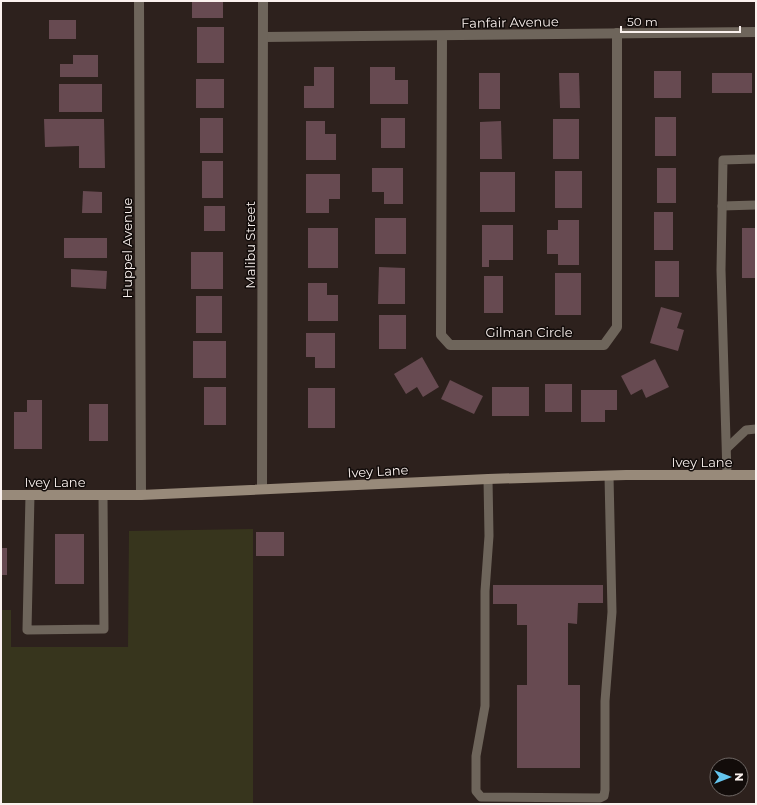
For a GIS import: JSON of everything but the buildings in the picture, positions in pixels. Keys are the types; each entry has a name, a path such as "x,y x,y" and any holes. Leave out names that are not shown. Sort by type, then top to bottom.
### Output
{"street":[{"name":"Huppel Avenue","path":"139,1 142,495"},
{"name":"Malibu Street","path":"262,489 263,1"},
{"name":"Fanfair Avenue","path":"264,37 756,32"},
{"name":"Gilman Circle","path":"442,36 441,335 450,345 604,345 617,327 617,33"},
{"name":"Ivey Lane","path":"1,495 142,495 488,479 756,475"}],"lane":[{"path":"728,475 721,270 723,160 756,159"},
{"path":"722,206 756,205"},
{"path":"727,448 746,430 756,428"},
{"path":"488,479 489,536 485,591 485,706 476,756 476,791 481,797 600,798 604,796 605,790 605,701 612,612 609,476"},
{"path":"30,495 27,630 104,629 103,495"}],"shaded area":[{"path":"253,529 253,804 1,804 1,610 11,610 11,647 128,647 129,531"}]}
